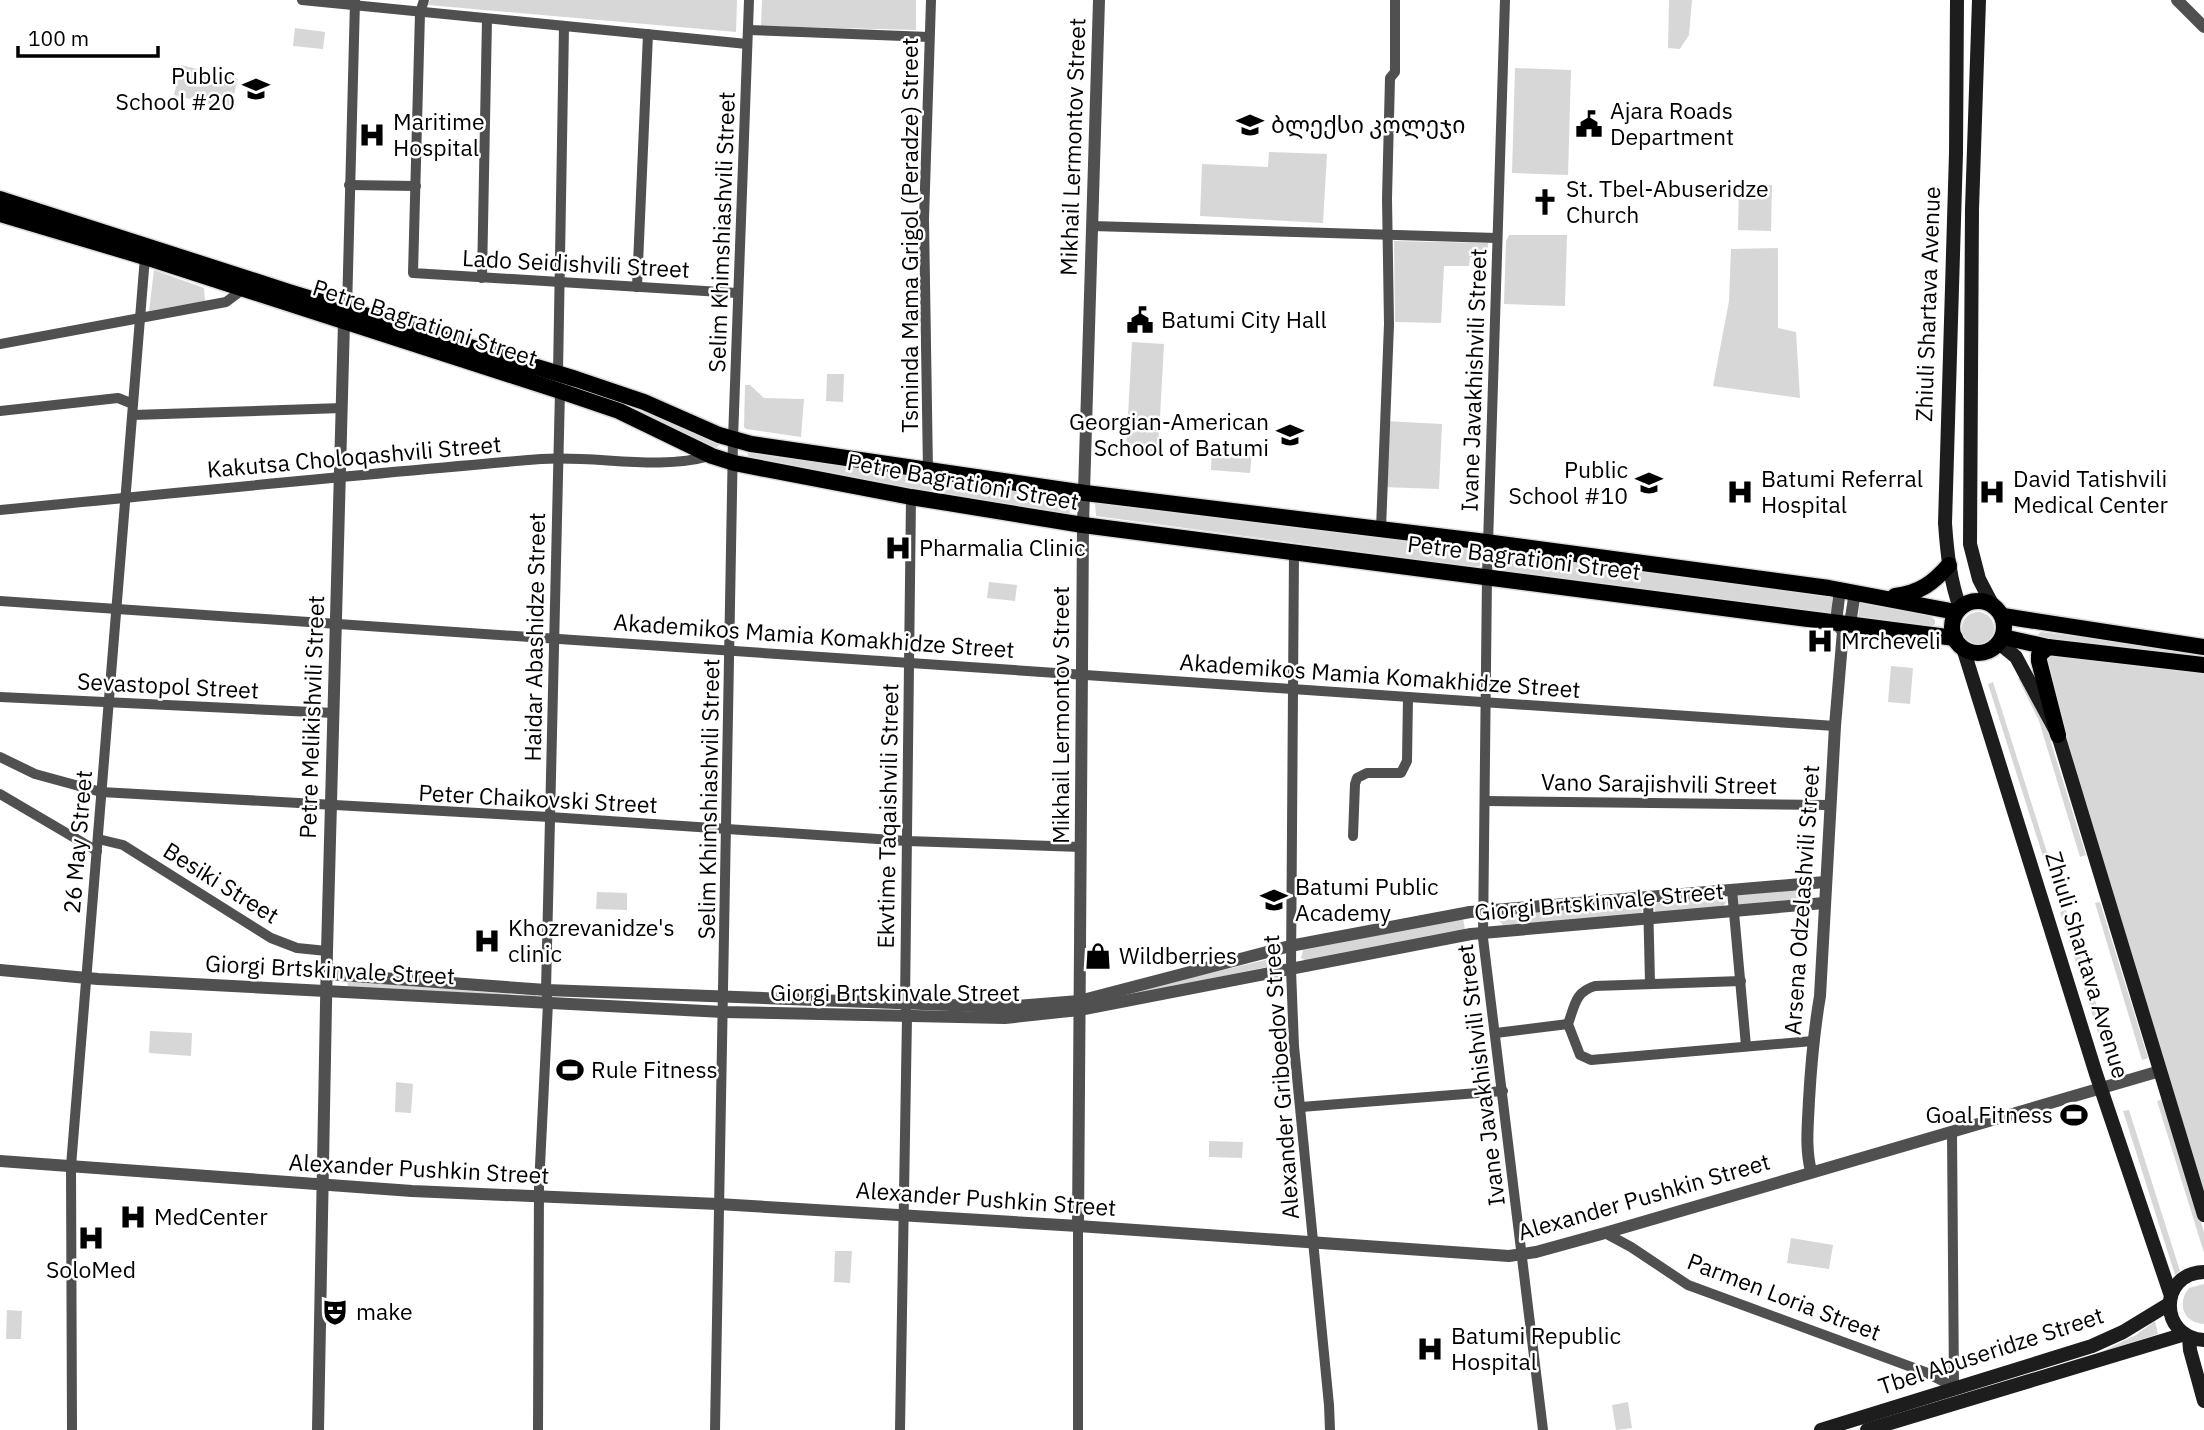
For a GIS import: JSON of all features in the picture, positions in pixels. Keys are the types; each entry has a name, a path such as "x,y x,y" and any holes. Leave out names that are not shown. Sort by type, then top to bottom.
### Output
{"main road":[{"name":"Zhiuli Shartava Avenue","path":"1957,0 1956,153 1945,509 1948,565 1958,610"},
{"name":"Zhiuli Shartava Avenue","path":"1979,0 1972,209 1970,544 1979,579 1998,610"},
{"name":"Petre Bagrationi Street","path":"0,200 619,411 712,456 734,463 911,497 1083,525 1487,576 1959,643"},
{"name":"Petre Bagrationi Street","path":"0,214 240,288 558,373 644,402 733,439 1084,493 1488,542 1848,591 1958,610"},
{"path":"1877,596 1911,594 1928,586 1948,565"},
{"path":"1998,610 2005,630 2001,640 1991,650 1972,652 1959,643 1952,622 1958,610 1975,600 1998,610 2204,647"},
{"name":"Zhiuli Shartava Avenue","path":"2001,640 2015,657 2058,735 2204,1215"},
{"path":"2001,640 2204,665"},
{"name":"Zhiuli Shartava Avenue","path":"1959,643 2170,1300 2171,1316 2176,1326 2193,1337"},
{"path":"2048,647 2039,655 2039,661 2058,735"},
{"name":"Tbel Abuseridze Street","path":"1821,1430 2092,1346 2123,1332 2170,1300 2176,1285 2185,1276 2204,1272"},
{"path":"2193,1337 2190,1350 2204,1401"},
{"name":"Tbel Abuseridze Street","path":"1867,1430 1975,1396 2193,1337"}],"street":[{"path":"302,0 355,3 420,13 747,44"},
{"path":"349,185 416,186 420,13 424,0"},
{"name":"Selim Khimshiashvili Street","path":"715,1430 728,830 733,439 749,0"},
{"name":"Tsminda Mama Grigol (Peradze) Street","path":"928,471 924,219 931,0"},
{"name":"Mikhail Lermontov Street","path":"1079,1430 1083,525 1099,0"},
{"path":"1381,529 1389,324 1390,78 1395,72 1395,0"},
{"name":"Ivane Javakhishvili Street","path":"1504,0 1487,576 1483,933 1543,1430"},
{"path":"2178,0 2204,27"},
{"name":"Petre Melikishvili Street","path":"318,1430 327,951 355,3"},
{"path":"482,278 487,19"},
{"path":"558,373 564,27"},
{"path":"748,30 929,37"},
{"path":"637,287 648,34"},
{"name":"Lado Seidishvili Street","path":"416,186 413,273 737,293"},
{"path":"1092,226 1497,238"},
{"name":"26 May Street","path":"72,1430 71,1166 145,257"},
{"path":"0,344 226,302 238,293 240,288"},
{"name":"Haidar Abashidze Street","path":"538,1430 539,1197 547,996 561,391"},
{"path":"0,411 118,398 133,409 342,408"},
{"name":"Kakutsa Choloqashvili Street","path":"0,510 340,476 559,458 687,463 712,456"},
{"name":"Ekvtime Taqaishvili Street","path":"900,1430 907,1017 905,1003 911,497"},
{"name":"Alexander Griboedov Street","path":"1294,552 1290,946 1294,1046 1322,1321 1330,1430"},
{"name":"Arsena Odzelashvili Street","path":"1811,1171 1807,1156 1813,1041 1820,996 1835,726 1848,591"},
{"name":"Akademikos Mamia Komakhidze Street","path":"0,601 1835,726"},
{"name":"Sevastopol Street","path":"0,697 334,712"},
{"path":"1353,836 1357,778 1367,773 1401,773 1405,768 1408,697"},
{"name":"Peter Chaikovski Street","path":"0,757 35,774 102,792 550,817 907,841 1081,847"},
{"path":"0,794 96,851"},
{"name":"Vano Sarajishvili Street","path":"1486,801 1831,805"},
{"name":"Besiki Street","path":"98,839 123,845 271,937 297,948 327,951"},
{"name":"Giorgi Brtskinvale Street","path":"0,970 327,991 724,998 1004,1007 1079,1005 1290,946 1483,911 1825,882"},
{"path":"1732,890 1746,1046"},
{"path":"1648,897 1650,983"},
{"name":"Giorgi Brtskinvale Street","path":"327,974 723,1013 1005,1018 1291,970 1388,949 1483,933 1824,902"},
{"path":"1741,981 1595,986 1584,989 1578,997 1568,1024 1580,1055 1591,1060 1813,1041"},
{"path":"1496,1033 1568,1024"},
{"name":"Alexander Pushkin Street","path":"0,1161 324,1185 718,1204 1480,1255 1521,1254 1605,1233 2160,1071"},
{"path":"1300,1107 1503,1091"},
{"path":"1952,1132 1954,1388"},
{"name":"Parmen Loria Street","path":"1605,1233 1688,1285 1926,1372 1975,1396"}],"shaded area":[{"path":"430,0 737,0 736,32 428,5"},
{"path":"762,0 916,0 916,30 761,26"},
{"path":"1669,0 1692,0 1689,35 1680,49 1668,48"},
{"path":"295,28 325,32 323,49 293,46"},
{"path":"181,65 238,79 230,109 174,95"},
{"path":"1515,68 1571,70 1568,175 1512,173"},
{"path":"1269,152 1327,154 1323,223 1200,216 1202,164 1268,167"},
{"path":"1739,184 1772,185 1771,231 1738,230"},
{"path":"1509,235 1567,235 1565,306 1504,304 1506,241"},
{"path":"1394,241 1488,243 1487,258 1470,257 1469,266 1444,266 1441,323 1395,322"},
{"path":"1778,248 1778,328 1796,332 1800,398 1713,386 1729,301 1731,249"},
{"path":"154,270 204,288 205,301 149,311"},
{"path":"1132,342 1164,344 1158,454 1126,452"},
{"path":"827,374 844,374 843,402 826,401"},
{"path":"745,385 750,385 764,398 804,399 801,437 746,429"},
{"path":"582,388 627,402 719,441 720,444 715,449 626,405 581,390"},
{"path":"1385,421 1442,424 1439,489 1382,487"},
{"path":"1212,449 1252,452 1250,473 1211,470"},
{"path":"748,450 1072,494 1069,515 754,462 748,457"},
{"path":"1098,500 1475,549 1480,553 1480,566 1096,516 1095,502"},
{"path":"1504,551 1832,595 1832,613 1830,616 1503,572 1497,570 1499,554"},
{"path":"989,582 1017,585 1015,601 987,598"},
{"path":"1860,601 1928,614 1935,620 1935,624 1930,628 1858,619"},
{"path":"1978,612 1989,617 1994,628 1989,639 1978,644 1967,639 1962,628 1967,617"},
{"path":"2041,632 2204,653 2204,658 2041,638 2038,637"},
{"path":"2047,657 2204,674 2204,1191 2043,667"},
{"path":"1891,666 1913,668 1910,704 1888,702"},
{"path":"2021,677 2047,730 2086,855 2080,857 2039,721 2018,678"},
{"path":"1993,682 2051,865 2046,866 1988,684"},
{"path":"1810,889 1813,897 1807,900 1740,907 1735,898 1738,894"},
{"path":"597,892 627,893 627,910 596,909"},
{"path":"1724,895 1726,903 1722,907 1658,913 1655,911 1654,903"},
{"path":"1636,902 1641,905 1642,912 1637,915 1503,925 1497,918 1500,913"},
{"path":"2100,902 2148,1058 2142,1060 2095,903"},
{"path":"2066,910 2116,1066 2109,1068 2060,912"},
{"path":"1463,918 1465,930 1306,961 1301,958 1303,950"},
{"path":"1270,959 1271,966 1098,1002 1098,999"},
{"path":"347,981 524,995 535,993 536,997 348,988"},
{"path":"150,1031 192,1033 191,1056 149,1053"},
{"path":"396,1082 413,1084 411,1113 395,1112"},
{"path":"2163,1099 2204,1232 2204,1253 2157,1101"},
{"path":"2129,1110 2180,1271 2175,1275 2123,1111"},
{"path":"1209,1141 1243,1142 1242,1158 1209,1157"},
{"path":"1791,1238 1833,1245 1829,1269 1787,1263"},
{"path":"835,1251 852,1251 850,1283 834,1282"},
{"path":"2204,1284 2204,1324 2187,1316 2183,1300 2189,1288"},
{"path":"7,1310 22,1311 21,1339 6,1339"},
{"path":"2155,1321 2158,1334 2099,1353 2136,1335"},
{"path":"1628,1402 1632,1428 1616,1430 1612,1405"}],"place":[{"name":"Public School #20","path":"256,89"},
{"name":"Ajara Roads Department","path":"1589,124"},
{"name":"ბლექსი კოლეჯი","path":"1250,125"},
{"name":"Maritime Hospital","path":"372,135"},
{"name":"St. Tbel-Abuseridze Church","path":"1545,202"},
{"name":"Batumi City Hall","path":"1140,320"},
{"name":"Georgian-American School of Batumi","path":"1290,435"},
{"name":"Public School #10","path":"1649,483"},
{"name":"Batumi Referral Hospital","path":"1740,492"},
{"name":"David Tatishvili Medical Center","path":"1992,492"},
{"name":"Pharmalia Clinic","path":"898,548"},
{"name":"Mrcheveli","path":"1820,641"},
{"name":"Batumi Public Academy","path":"1274,900"},
{"name":"Khozrevanidze's clinic","path":"487,941"},
{"name":"Wildberries","path":"1098,956"},
{"name":"Rule Fitness","path":"570,1070"},
{"name":"Goal Fitness","path":"2074,1115"},
{"name":"MedCenter","path":"133,1217"},
{"name":"SoloMed","path":"91,1238"},
{"name":"make","path":"335,1312"},
{"name":"Batumi Republic Hospital","path":"1430,1349"}]}
